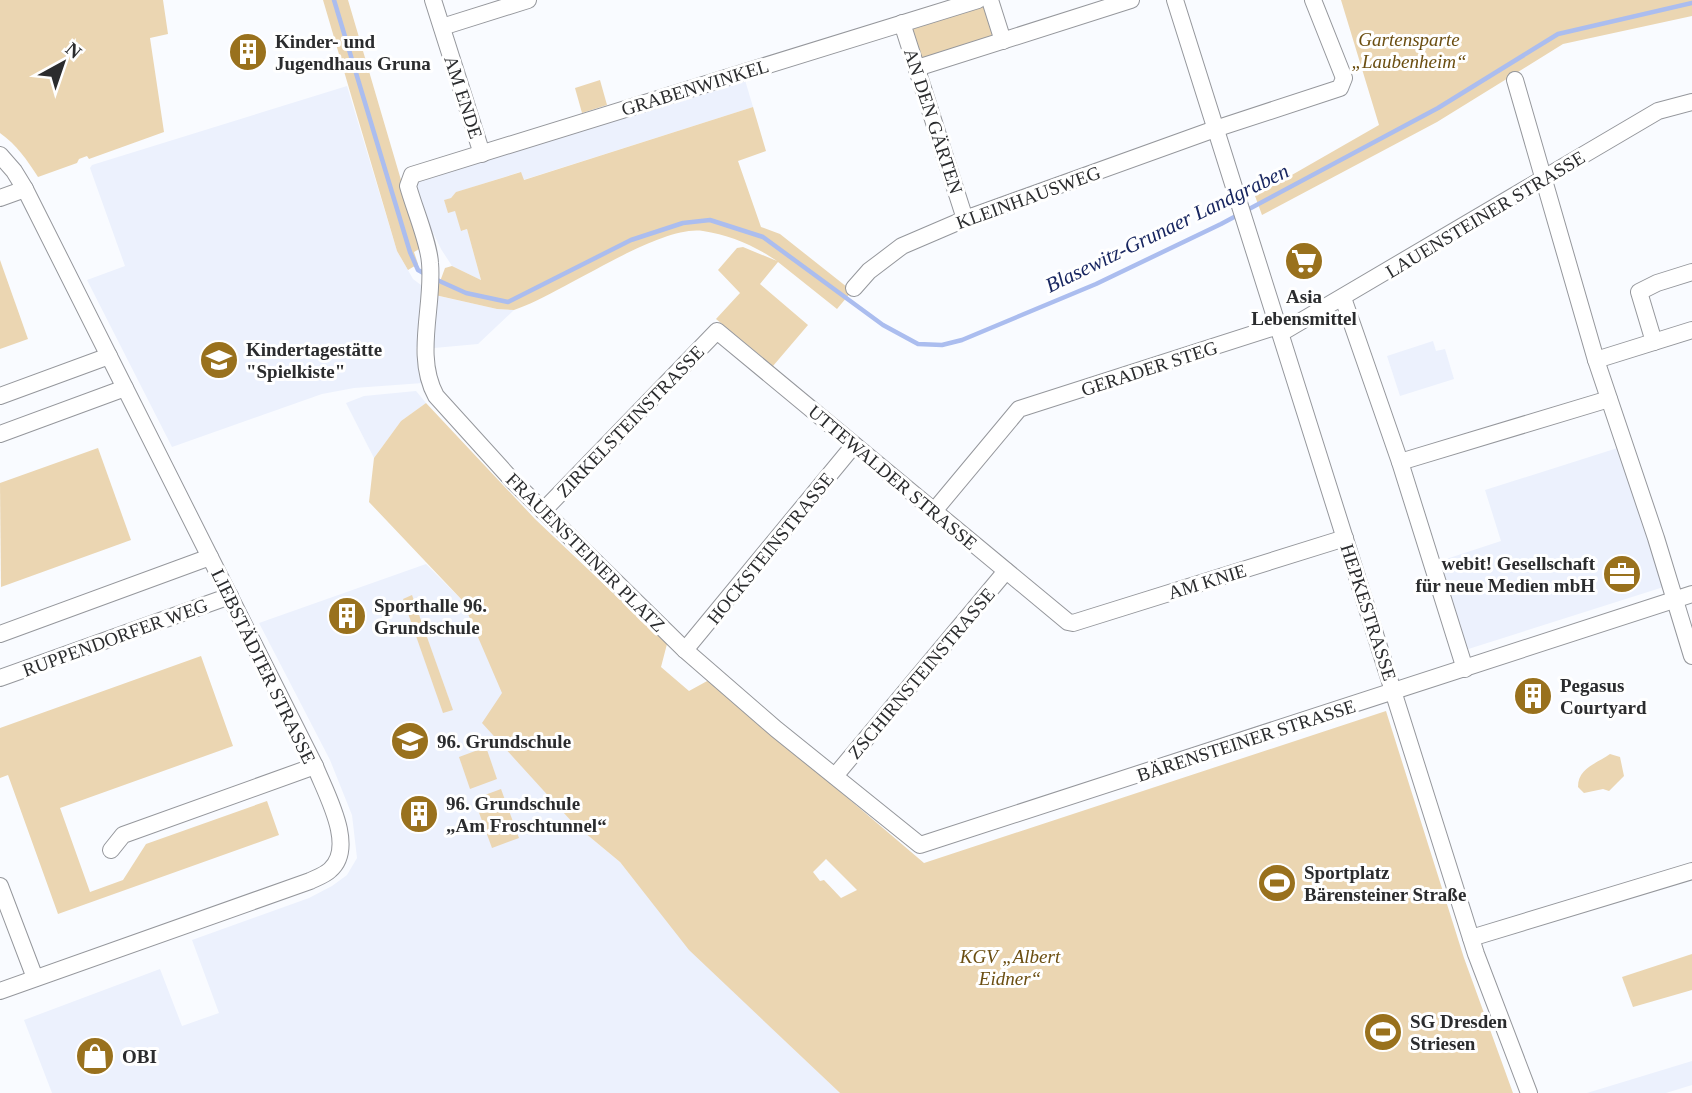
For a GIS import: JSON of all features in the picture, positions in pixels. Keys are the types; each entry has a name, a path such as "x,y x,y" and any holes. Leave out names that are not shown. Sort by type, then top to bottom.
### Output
{"street":[{"name":"AM ENDE","path":"434,0 482,154"},
{"path":"442,27 528,0"},
{"name":"GRABENWINKEL","path":"412,175 978,0"},
{"path":"990,0 1003,41"},
{"path":"916,68 1131,0"},
{"name":"HEPKESTRASSE","path":"1175,0 1471,938 1529,1093"},
{"path":"1215,129 1340,88 1344,78 1313,0"},
{"name":"AN DEN GÄRTEN","path":"902,23 965,219"},
{"path":"1515,80 1596,360 1692,656"},
{"name":"LAUENSTEINER STRASSE","path":"1280,330 1343,298 1658,111 1692,102"},
{"name":"KLEINHAUSWEG","path":"854,288 869,271 902,246 965,219 1215,129"},
{"name":"LIEBSTÄDTER STRASSE","path":"0,155 25,189 315,766 338,822 341,844 339,859 330,870 308,882 0,991"},
{"name":"FRAUENSTEINER PLATZ","path":"412,175 408,186 430,262 426,326 430,385 436,396 543,511 685,650 920,845"},
{"path":"0,198 25,189"},
{"path":"1654,342 1639,292 1692,272"},
{"path":"1343,298 1400,462 1465,669"},
{"name":"GERADER STEG","path":"934,511 1019,409 1280,330"},
{"path":"1596,360 1692,330"},
{"name":"ZIRKELSTEINSTRASSE","path":"543,511 717,331"},
{"name":"UTTEWALDER STRASSE","path":"717,331 1068,622"},
{"path":"0,396 109,356"},
{"path":"0,434 125,388"},
{"path":"1400,462 1609,399"},
{"name":"HOCKSTEINSTRASSE","path":"685,650 854,445"},
{"name":"AM KNIE","path":"1068,622 1073,623 1345,538"},
{"path":"0,634 210,557"},
{"name":"ZSCHIRNSTEINSTRASSE","path":"835,776 1006,571"},
{"name":"BÄRENSTEINER STRASSE","path":"920,845 1692,594"},
{"name":"RUPPENDORFER WEG","path":"0,678 230,596"},
{"path":"111,850 122,835 315,766"},
{"path":"1471,938 1692,871"},
{"path":"0,886 35,978"}],"shaded area":[{"path":"745,80 753,107 523,180 520,172 457,192 444,200 448,212 455,210 462,231 467,229 481,280 452,266 424,214 415,184 418,180"},
{"path":"347,86 397,251 413,279 425,288 422,346 416,347 417,360 422,360 423,383 354,388 322,394 172,447 87,280 125,266 90,168 92,165"},
{"path":"434,295 497,309 514,310 478,344 434,348"},
{"path":"1433,341 1436,351 1445,349 1454,379 1400,396 1387,356"},
{"path":"416,391 426,403 401,421 374,458 346,403 364,396"},
{"path":"1627,445 1673,584 1462,651 1434,563 1501,541 1485,490"},
{"path":"426,564 462,600 503,693 483,723 573,823 620,862 690,950 840,1093 52,1093 24,1020 160,969 182,1026 219,1013 192,940 309,898 347,875 357,858 352,815 330,760 259,623"},
{"path":"1692,1061 1692,1085 1666,1093 1587,1093"}],"green space":[{"path":"0,0 163,0 168,34 150,38 164,132 89,159 87,156 79,159 77,163 38,177 17,148 0,133"},
{"path":"323,0 348,0 421,248 414,252 418,264 408,270 397,251"},
{"name":"Gartensparte „Laubenheim“","path":"1341,0 1692,0 1692,16 1563,44 1437,122 1262,215 1255,196 1379,125"},
{"path":"984,7 993,31 991,37 924,59 919,56 911,29 914,26"},
{"path":"600,80 607,105 582,113 575,88"},
{"path":"753,107 766,151 738,161 761,227 780,234 852,291 837,309 778,262 760,284 808,325 773,366 716,319 740,293 718,270 737,248 743,247 777,261 723,235 703,231 684,232 662,238 514,310 497,309 435,295 445,268 452,266 481,280 467,229 461,231 455,211 448,213 444,200 451,198 456,192 521,172 524,180"},
{"path":"0,260 28,339 0,349"},
{"name":"KGV „Albert Eidner“","path":"426,403 535,519 667,644 661,667 689,691 709,680 924,863 1386,711 1464,958 1513,1093 840,1093 689,950 620,862 573,823 482,723 502,693 462,600 369,502 374,458 401,421","holes":["826,859 857,890 841,898 813,872"]},
{"path":"98,448 131,540 1,587 0,483"},
{"path":"412,595 453,710 443,713 403,599"},
{"path":"201,656 233,746 60,808 90,892 123,880 146,844 267,801 279,835 58,914 8,775 0,778 0,728"},
{"path":"486,747 497,779 470,789 459,757"},
{"path":"1610,754 1620,757 1624,776 1609,791 1603,789 1584,793 1578,787 1581,775"},
{"path":"501,789 519,838 492,848 474,799"},
{"path":"1692,954 1692,990 1633,1007 1622,977"}],"waterway":[{"name":"Blasewitz‐Grunaer Landgraben","path":"334,0 410,252 418,270 427,275"},
{"name":"Blasewitz‐Grunaer Landgraben","path":"435,279 466,293 508,302 631,240 683,223 710,220 763,237 883,325 918,344 942,345 962,340 1096,284 1221,224 1438,108 1558,34 1692,3"}],"place":[{"name":"Kinder- und Jugendhaus Gruna","path":"248,52"},
{"name":"Asia Lebensmittel","path":"1304,261"},
{"name":"Kindertagestätte \"Spielkiste\"","path":"219,360"},
{"name":"webit! Gesellschaft für neue Medien mbH","path":"1622,574"},
{"name":"Sporthalle 96. Grundschule","path":"347,616"},
{"name":"Pegasus Courtyard","path":"1533,696"},
{"name":"96. Grundschule","path":"410,741"},
{"name":"96. Grundschule „Am Froschtunnel“","path":"419,814"},
{"name":"Sportplatz Bärensteiner Straße","path":"1277,883"},
{"name":"SG Dresden Striesen","path":"1383,1032"},
{"name":"OBI","path":"95,1056"}]}
